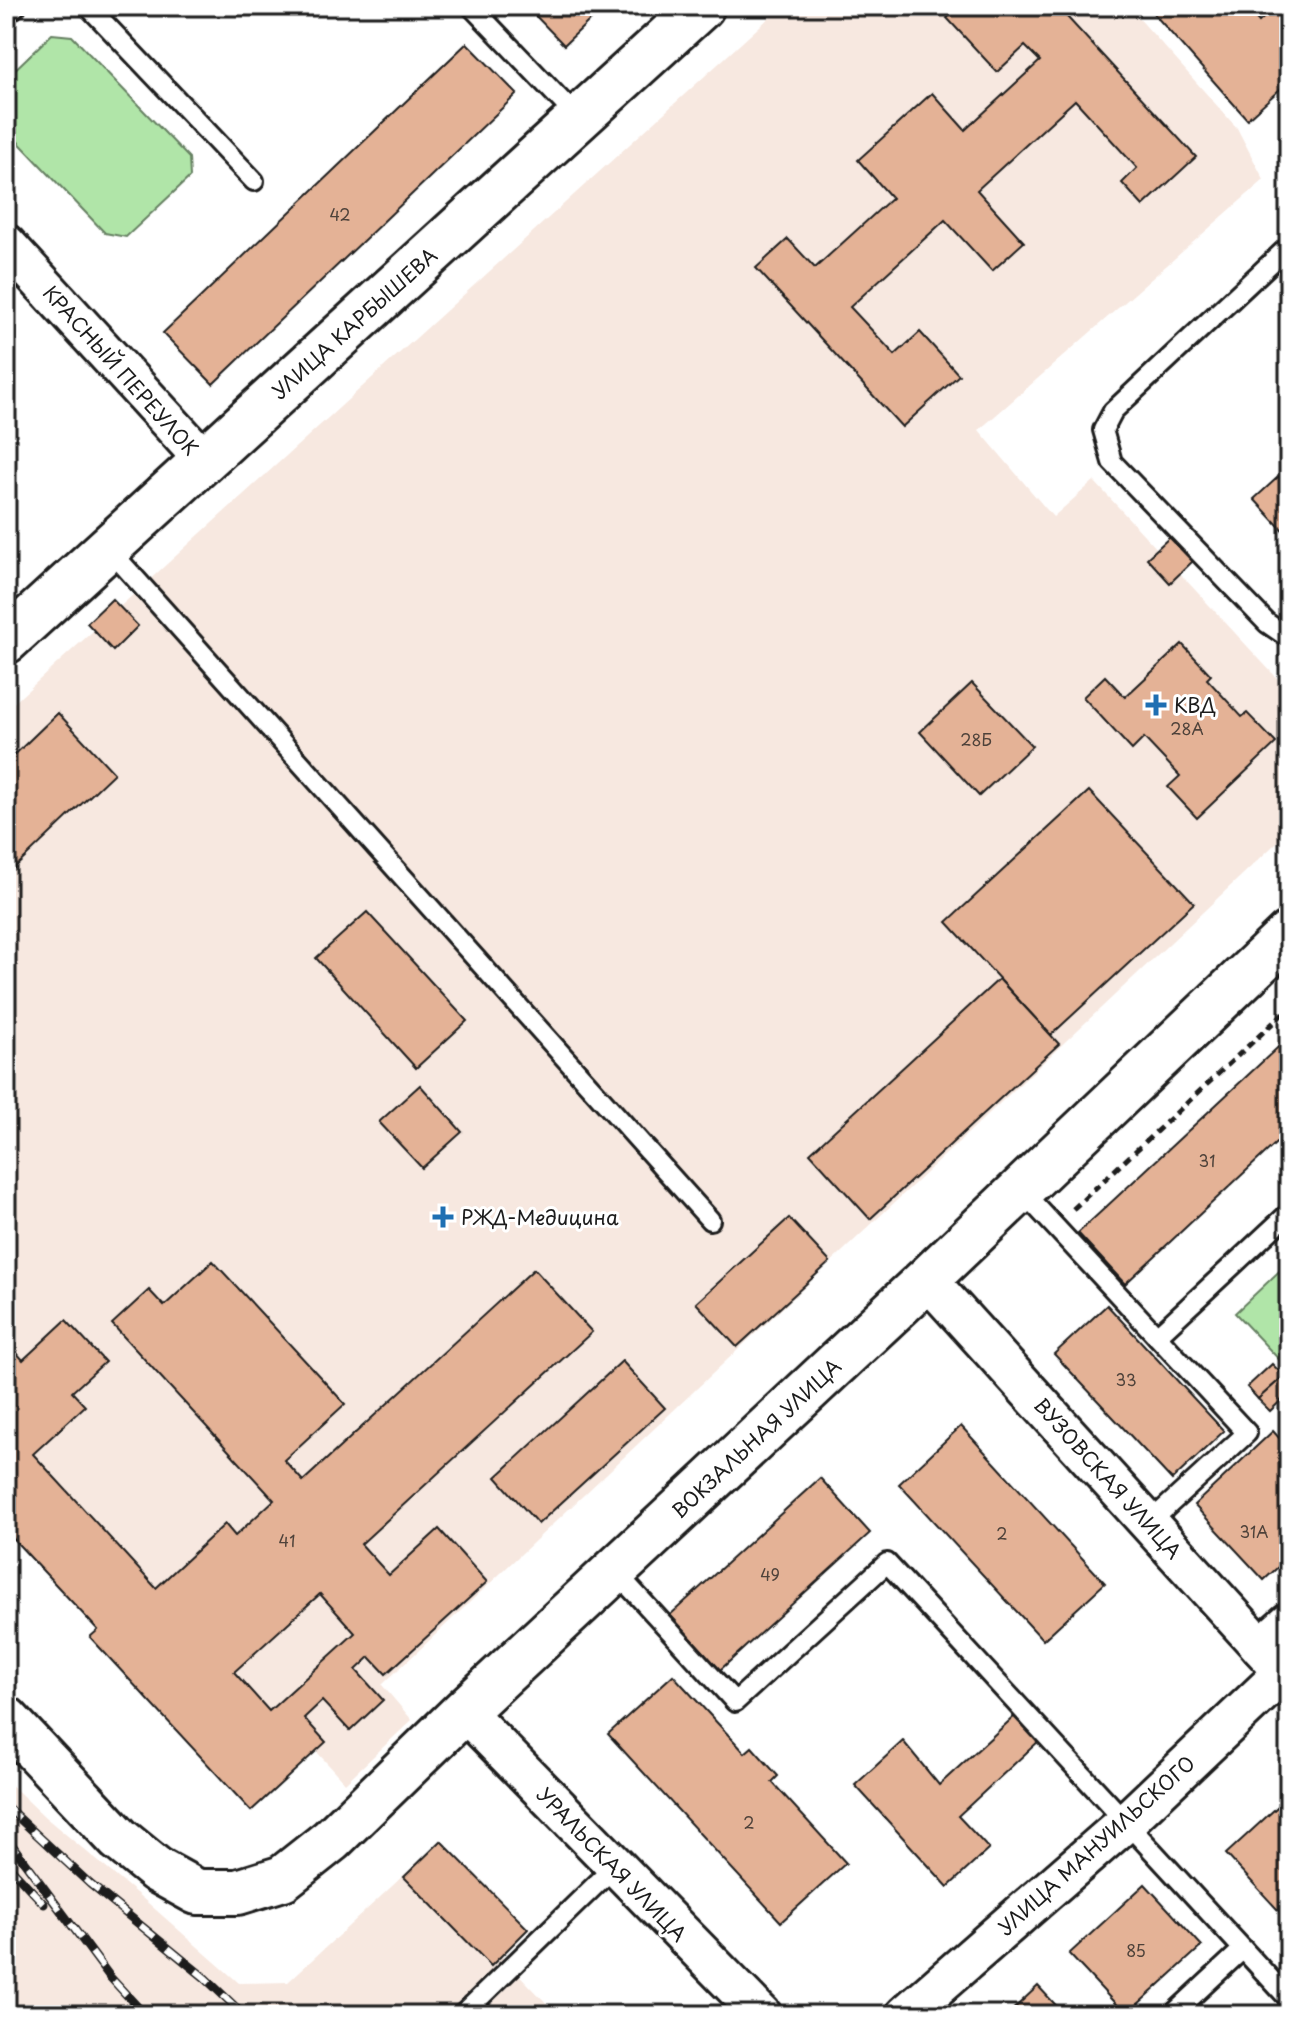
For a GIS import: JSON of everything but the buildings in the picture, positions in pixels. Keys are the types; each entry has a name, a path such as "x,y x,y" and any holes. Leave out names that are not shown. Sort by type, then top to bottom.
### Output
{"street":[{"name":"УЛИЦА КАРБЫШЕВА","path":"6,641 702,6"},
{"name":"КРАСНЫЙ ПЕРЕУЛОК","path":"6,244 204,460"},
{"name":"ВОКЗАЛЬНАЯ УЛИЦА","path":"6,1719 119,1839 157,1870 197,1892 238,1892 283,1878 331,1840 1289,934"},
{"name":"ВУЗОВСКАЯ УЛИЦА","path":"927,1279 1278,1665"},
{"name":"УЛИЦА МАНУИЛЬСКОГО","path":"905,2015 1125,1823 1278,1665 1289,1622"},
{"name":"УРАЛЬСКАЯ УЛИЦА","path":"464,1711 762,2015"}],"lane":[{"path":"6,15 16,6"},
{"path":"88,6 254,181"},
{"path":"471,6 578,118"},
{"path":"1289,246 1113,411 1103,430 1112,462 1267,623 1289,638"},
{"path":"108,548 710,1220"},
{"path":"1021,1190 1247,1433 1149,1523"},
{"path":"1157,1336 1289,1213"},
{"path":"614,1570 735,1702 887,1563 1289,1999"},
{"path":"462,2015 614,1867"},
{"path":"1172,2015 1243,1949"}],"path":[{"path":"1054,1226 1289,1008"}],"shaded area":[{"name":"РЖД-Медицина","path":"782,6 1128,6 1237,128 1264,180 979,430 1053,517 1094,481 1289,691 1289,831 382,1685 412,1720 345,1783 316,1751 251,1811 90,1637 98,1630 6,1530 6,710"},
{"path":"6,1780 239,1983 288,1982 441,1841 528,1929 501,1956 558,2015 6,2015"}],"green space":[{"path":"52,34 72,36 189,158 190,177 126,237 105,233 6,129 6,78"},
{"path":"1289,1262 1289,1370 1235,1313"}],"railway":[{"path":"6,1806 90,1884 205,1978 244,2015"},
{"path":"6,1837 110,1977 145,2015"},
{"path":"6,1863 44,1904"}],"place":[{"name":"КВД","path":"1156,705"},
{"name":"РЖД-Медицина","path":"443,1217"}]}
